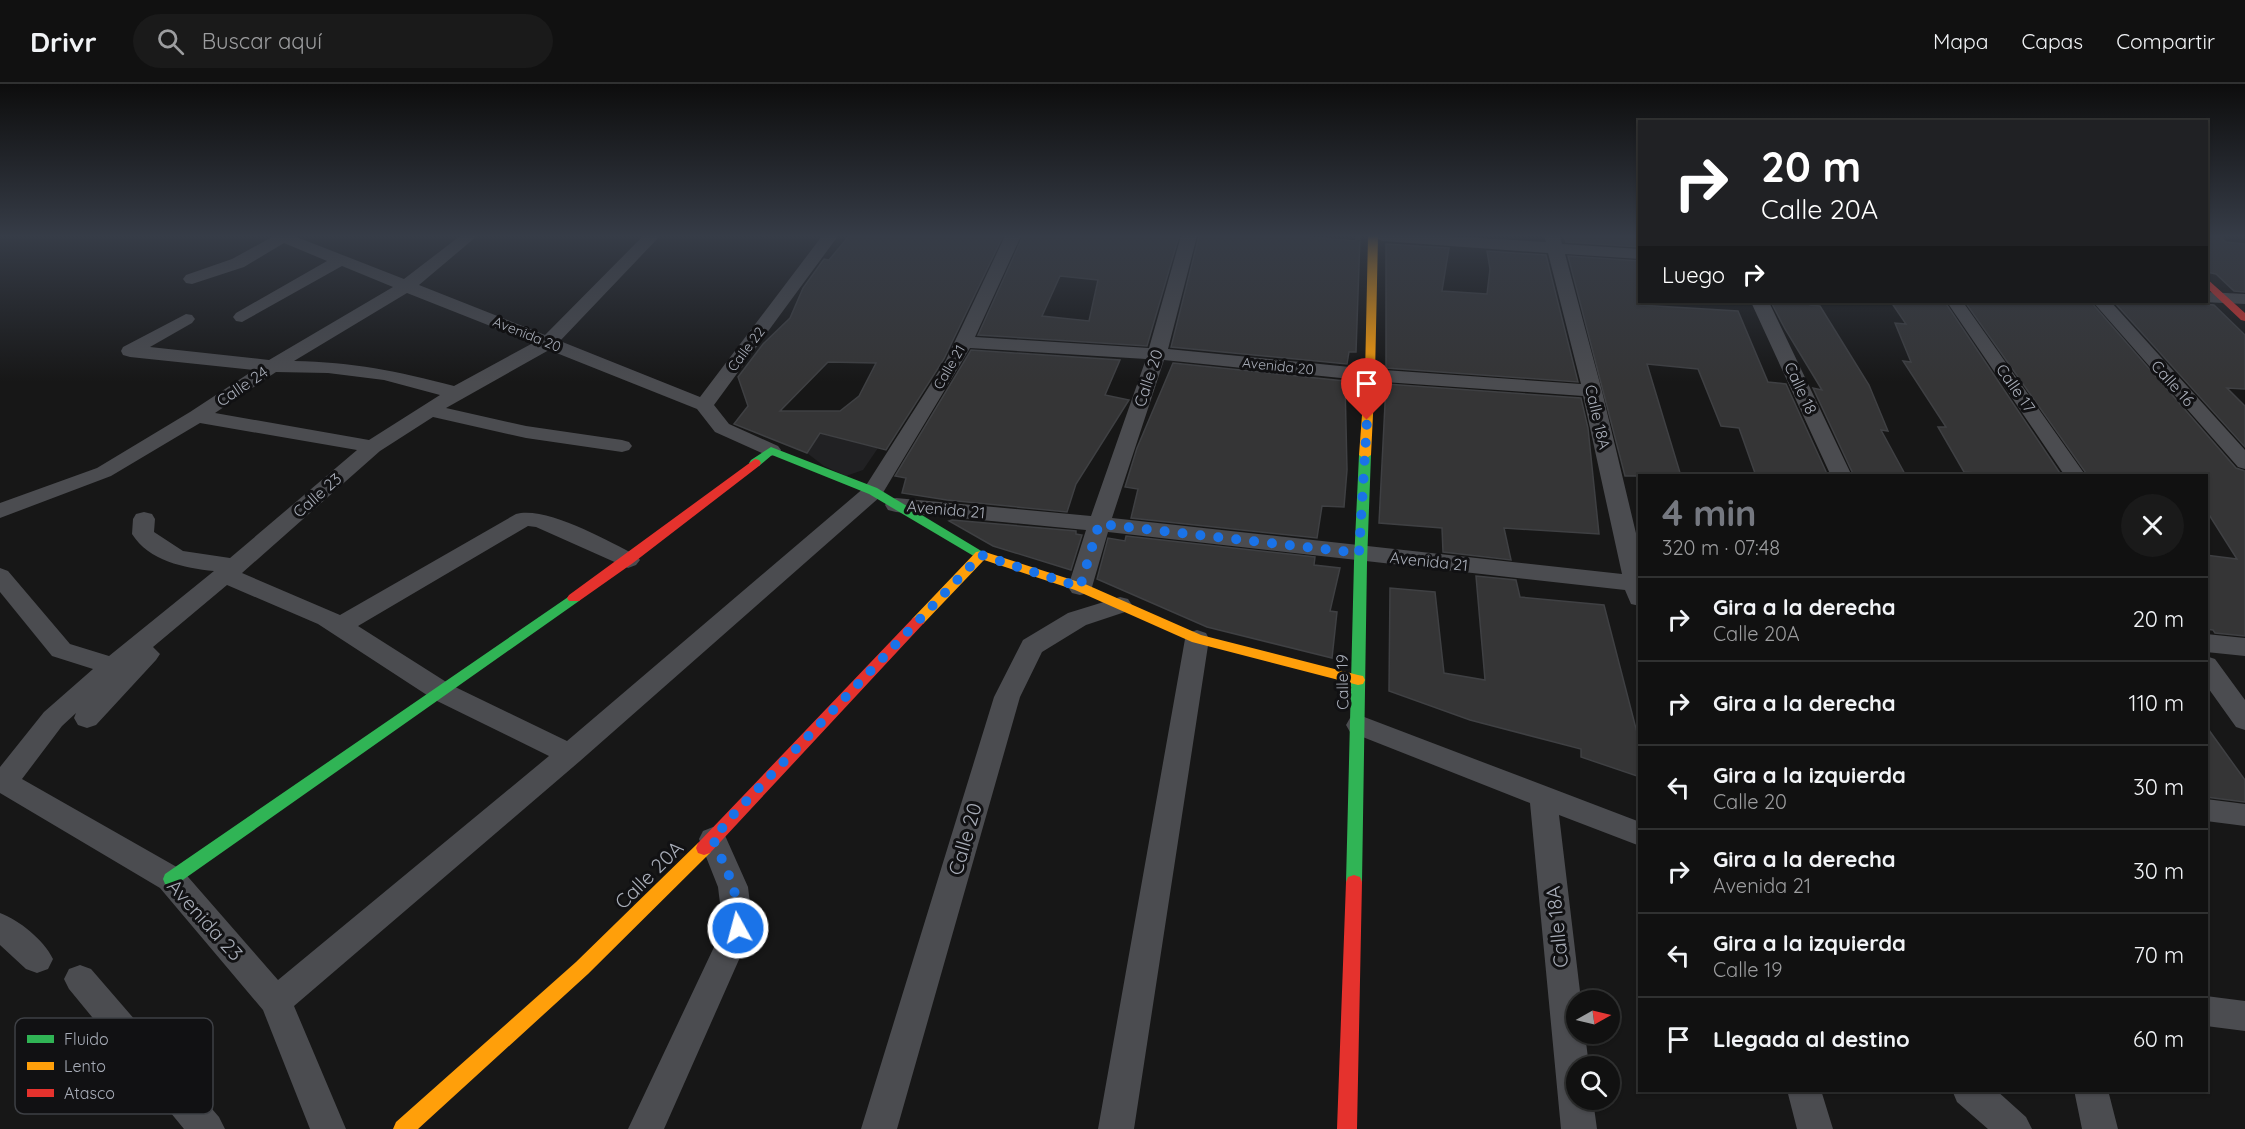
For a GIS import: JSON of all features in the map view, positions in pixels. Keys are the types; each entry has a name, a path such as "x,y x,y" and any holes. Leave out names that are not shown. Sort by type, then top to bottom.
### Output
{"street":[{"path":"242,317 298,285"},
{"name":"Avenida 20","path":"408,285 704,405"},
{"name":"Calle 24","path":"0,511 104,472 197,416 272,366 408,285"},
{"name":"Calle 23","path":"4,782 53,719 373,447 456,393 548,343 605,285"},
{"name":"Calle 22","path":"704,405 794,285"},
{"name":"Calle 21","path":"276,1001 570,754 873,491 964,342 990,285"},
{"name":"Calle 20","path":"1080,587 1157,354 1176,285"},
{"name":"Calle 19","path":"1347,1129 1359,725 1359,553 1370,375 1372,285"},
{"name":"Calle 18A","path":"1565,285 1638,589"},
{"path":"2215,297 2245,299"},
{"path":"2215,297 2245,318"},
{"name":"Calle 18","path":"1760,303 1841,474"},
{"name":"Calle 17","path":"1956,303 2075,474"},
{"name":"Calle 16","path":"2103,303 2245,463"},
{"path":"186,319 130,351 272,366 328,367 385,374 456,393"},
{"name":"Avenida 20","path":"964,342 1157,354 1370,375 1592,391"},
{"path":"704,405 722,428 873,491 981,555 1080,587 1197,639 1358,680"},
{"path":"431,410 528,434 622,446"},
{"path":"197,416 373,447"},
{"path":"171,879 628,560 771,450"},
{"name":"Avenida 21","path":"896,505 1099,524 1359,553 1638,589"},
{"path":"144,519 143,534 158,550 177,558 229,570 327,618 442,692 570,754"},
{"path":"339,626 524,519 540,520 628,560"},
{"name":"Calle 20A","path":"403,1129 582,968 713,839 733,815 981,555"},
{"path":"0,576 61,650 113,666"},
{"path":"87,718 191,608 200,594"},
{"name":"Calle 20","path":"879,1129 1007,697 1032,646 1077,619 1120,605"},
{"path":"1116,1129 1197,639"},
{"path":"2208,643 2245,647"},
{"path":"2208,668 2245,720"},
{"path":"1359,725 1638,833"},
{"name":"Avenida 23","path":"4,782 171,879 276,1001 328,1129"},
{"name":"Calle 18A","path":"1543,797 1579,1129"},
{"path":"2208,810 2245,815"},
{"path":"646,1129 738,928 734,887 713,839"},
{"path":"0,926 37,959"},
{"path":"80,979 113,1018"},
{"path":"2208,1011 2245,1016"},
{"path":"1805,1092 1815,1129"},
{"path":"1971,1092 2014,1129"},
{"path":"2091,1092 2100,1129"},
{"path":"194,1114 207,1129"}],"shaded area":[{"path":"820,433 878,448 863,470 846,476 824,466 807,453"}],"building":[{"path":"805,285 980,285 944,359 886,450 820,433 807,453 734,424 748,406 738,377 763,344 790,318","holes":["828,362 876,363 859,396 840,411 780,411"]},
{"path":"1001,285 1056,285 1042,316 1089,321 1097,285 1165,285 1147,346 978,335"},
{"path":"1187,285 1358,285 1356,352 1349,352 1347,364 1171,347"},
{"path":"1386,285 1443,285 1442,291 1487,294 1488,285 1554,285 1578,382 1386,368"},
{"path":"1575,285 1638,285 1640,305 1738,311 1768,382 1786,384 1827,474 1755,474 1739,428 1721,426 1698,369 1647,364 1680,474 1625,476"},
{"path":"2227,285 2245,285 2245,292 2234,291"},
{"path":"1772,303 1809,303 1820,306 1869,385 1888,431 1881,430 1905,474 1853,474 1813,388 1822,390"},
{"path":"1892,303 1946,303 2061,474 1964,472 1938,427 1946,427 1903,361 1911,362 1895,323 1906,324"},
{"path":"1966,303 2092,303 2236,468 2245,471 2245,636 2215,633 2208,629 2208,555 2237,559 2208,513 2208,474 2087,474"},
{"path":"2115,303 2214,305 2245,335 2245,389 2227,388 2245,406 2245,447"},
{"path":"971,350 1120,360 1105,395 1129,400 1076,484 1067,512 947,500 902,493 906,478 895,476"},
{"path":"1173,363 1345,381 1347,470 1344,507 1322,506 1317,538 1131,518 1138,489 1125,487 1137,448"},
{"path":"1386,384 1581,398 1588,428 1599,534 1504,528 1511,560 1443,552 1442,528 1379,523"},
{"path":"949,521 1076,531 1076,534 1082,535 1071,570 993,546"},
{"path":"1126,536 1315,557 1314,565 1340,568 1330,611 1337,612 1332,658 1207,627 1097,579 1108,538 1125,541"},
{"path":"1476,576 1516,580 1520,597 1604,605 1638,736 1638,776 1581,757 1581,749 1470,720 1389,691 1390,588 1435,592 1444,673 1485,680"},
{"path":"2208,729 2245,780 2245,802 2208,797"}],"traffic: fast":[{"path":"755,463 771,450 873,491 982,555"},
{"path":"1354,882 1360,562 1365,455"},
{"path":"171,879 574,598"}],"traffic: slow":[{"path":"1365,455 1372,285"},
{"path":"918,621 981,555"},
{"path":"982,555 1080,587 1197,639 1358,680"},
{"path":"403,1129 582,968 704,848"}],"traffic: jam":[{"path":"2210,285 2245,318"},
{"path":"574,598 628,560 755,463"},
{"path":"704,848 918,621"},
{"path":"1347,1129 1354,882"}],"route":[{"path":"738,928 734,887 713,839 733,815 981,555 1080,587 1099,524 1359,553 1367,420"}]}
